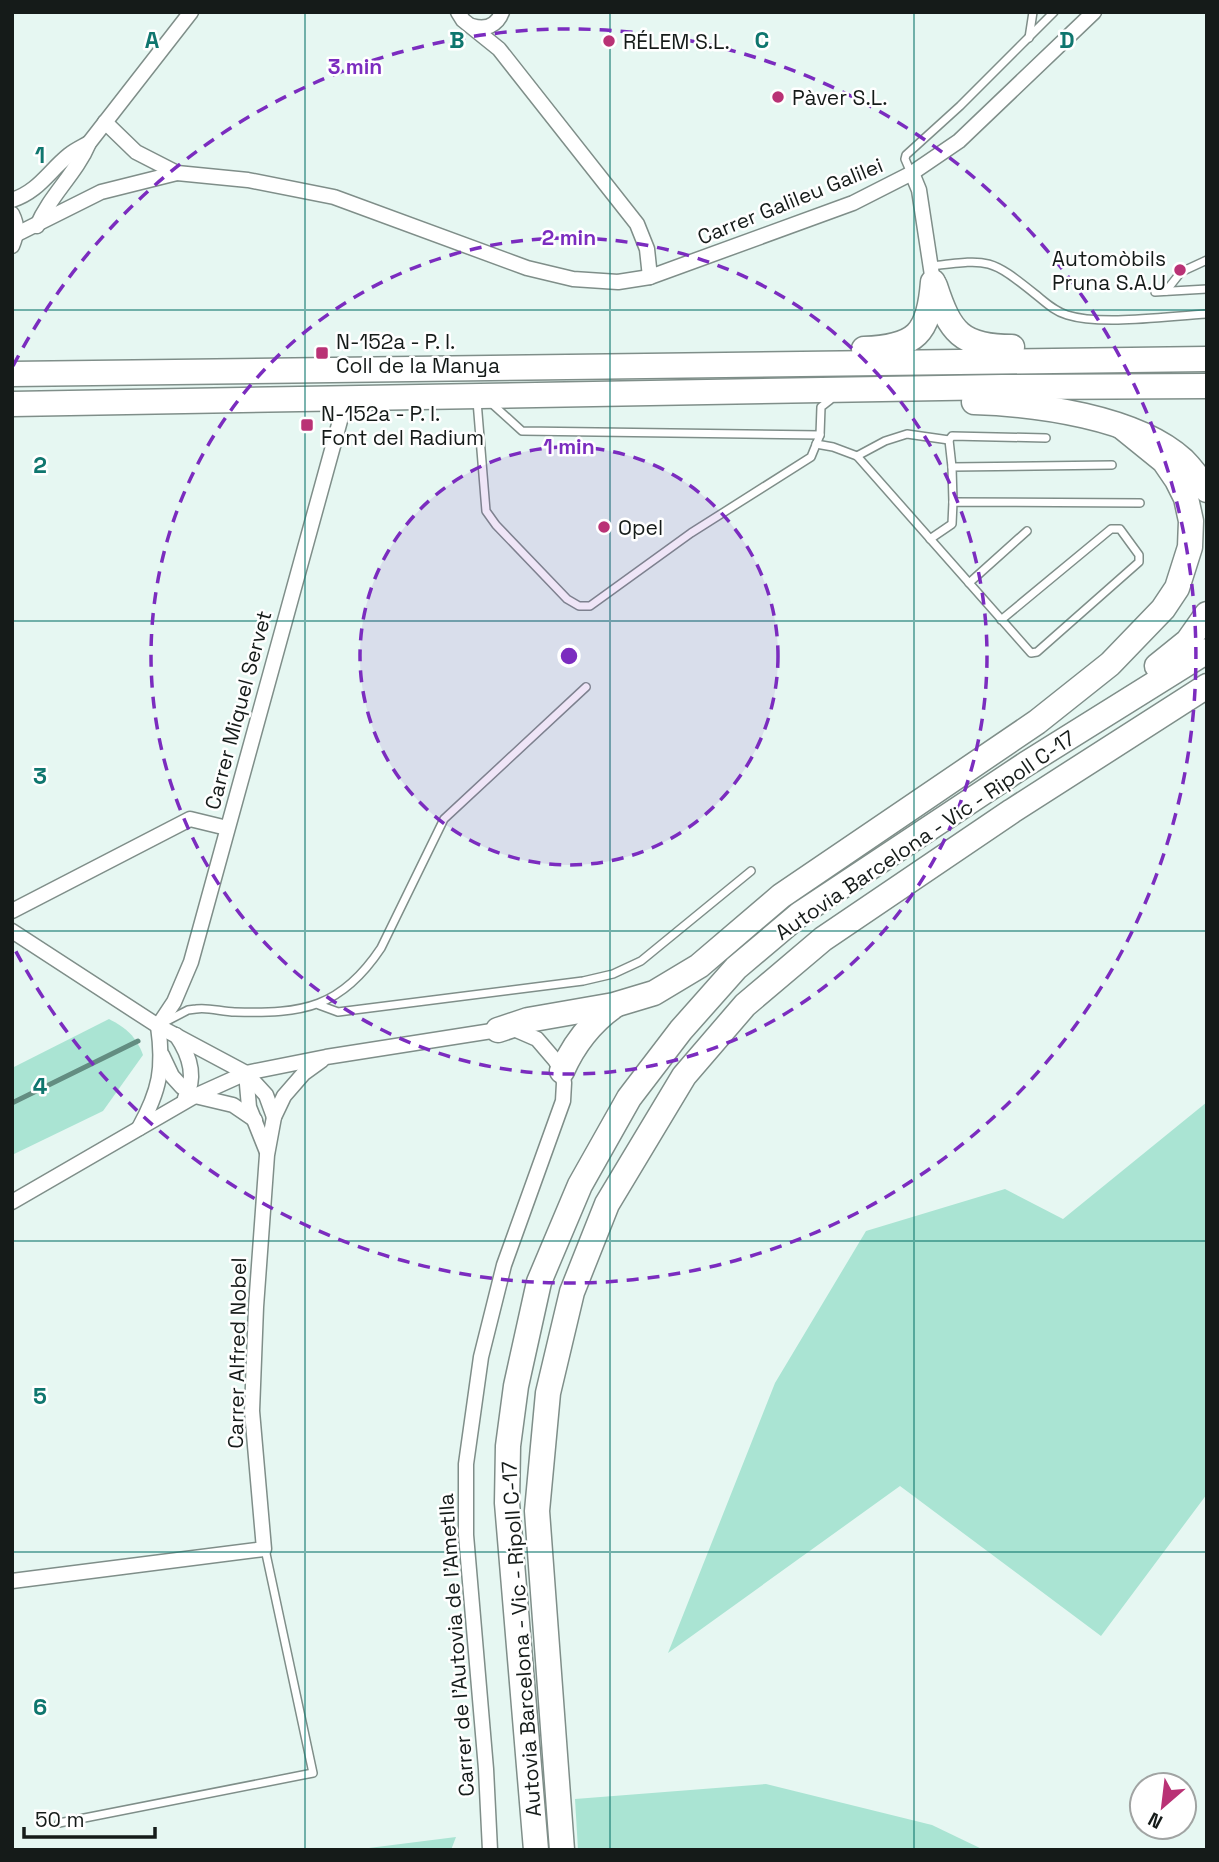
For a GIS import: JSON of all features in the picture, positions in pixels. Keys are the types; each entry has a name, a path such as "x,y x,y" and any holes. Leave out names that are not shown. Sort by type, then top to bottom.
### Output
{"highway":[{"path":"672,366 719,356 888,348 908,341 920,330 931,304 933,274"},
{"path":"933,274 949,324 961,337"},
{"path":"920,330 939,330 980,345 998,347 1089,346 1143,350 1196,359"},
{"path":"12,374 1196,359"},
{"path":"12,404 1207,386"},
{"path":"779,392 830,400 956,401 1050,409 1122,427 1163,446 1184,461 1207,490"},
{"path":"498,1030 528,1020 614,1005 654,993 699,966 781,896 1037,722 1110,664 1163,609 1177,588 1190,547 1191,521 1182,489 1164,461 1122,427"},
{"path":"1112,710 1138,680 1188,641 1207,614"},
{"name":"Autovia Barcelona - Vic - Ripoll C-17","path":"536,1850 508,1503 508,1446 516,1386 539,1282 580,1185 629,1098 681,1030 736,968 774,935 800,914 1014,771 1207,651"},
{"name":"Autovia Barcelona - Vic - Ripoll C-17","path":"562,1850 537,1510 548,1393 572,1293 607,1204 684,1076 745,1005 795,961 823,939 1012,811 1207,685"},
{"path":"562,1072 580,1038 614,1005"},
{"path":"518,1647 512,1727 522,1850"}],"street":[{"path":"37,226 45,207 81,162 89,143 191,12"},
{"path":"458,12 463,20 499,49 637,225 648,249 650,277"},
{"name":"Carrer Galileu Galilei","path":"15,240 59,211 101,192 177,173 248,180 334,197 527,268 573,279 618,282 650,277 853,202 912,173 959,141 1094,12"},
{"path":"470,26 487,27 501,15"},
{"path":"499,49 497,32 501,15"},
{"name":"Carrer Galileu Galilei","path":"105,122 136,152 177,173"},
{"path":"12,200 26,196 70,154 89,143"},
{"path":"912,173 919,190 933,274"},
{"path":"12,214 16,222 15,240"},
{"name":"Carrer Miquel Servet","path":"158,1026 184,983 346,399"},
{"path":"12,911 190,819 227,828"},
{"path":"12,931 158,1026 246,1073 266,1095 274,1117"},
{"path":"138,1129 157,1090 162,1055 158,1026"},
{"path":"12,1202 188,1097 246,1073 326,1057 514,1029 537,1040 562,1072"},
{"path":"175,1034 183,1045 191,1070 188,1097"},
{"path":"162,1055 172,1076 188,1097 233,1105 254,1120"},
{"name":"Carrer Alfred Nobel","path":"264,1549 253,1411 256,1307 267,1155 274,1117 284,1096 304,1073 326,1057"},
{"name":"Carrer de l'Autovia de l'Ametlla","path":"490,1850 486,1769 466,1535 466,1464 481,1357 504,1265 563,1101 562,1072"},
{"name":"Carrer Alfred Nobel","path":"246,1073 248,1098 267,1155"},
{"path":"12,1581 264,1549"}],"lane":[{"path":"1028,38 1034,12"},
{"path":"912,173 905,159 906,155 960,106 1054,12"},
{"path":"933,274 976,260 988,262 999,267 1054,309 1082,318 1133,319 1207,314"},
{"path":"1166,292 1181,272 1207,260"},
{"path":"1156,292 1207,289"},
{"path":"480,397 522,431 820,435"},
{"path":"480,397 486,511 496,525 567,599 579,606 590,606 691,533 811,457 820,435 821,407 830,400"},
{"path":"857,456 886,441 907,435 949,440"},
{"path":"949,440 952,436 1046,438"},
{"path":"930,539 952,524 949,440"},
{"path":"816,444 834,447 857,456 1001,620 1031,653 1037,652 1139,562 1139,555 1120,529 1111,529 1001,620"},
{"path":"952,467 1112,465"},
{"path":"953,502 1140,503"},
{"path":"969,583 1027,531"},
{"path":"319,1006 355,981 369,966 381,948 444,819 586,687"},
{"path":"158,1026 188,1010 196,1009 253,1013 319,1006 338,1012 571,982 613,974 641,961 751,871"},
{"path":"59,1823 313,1773 264,1549"}],"green space":[{"path":"109,1019 130,1033 143,1055 103,1111 12,1155 12,1068"},
{"path":"1207,1102 1207,1494 1101,1636 900,1486 668,1653 775,1383 866,1231 1005,1189 1063,1219"},
{"path":"766,1784 932,1825 984,1850 578,1850 575,1799"},
{"path":"456,1837 451,1850 353,1850"}],"waterway":[{"path":"12,1103 138,1041"}],"place":[{"name":"RÉLEM S.L.","path":"609,41"},
{"name":"Pàver S.L.","path":"778,97"},
{"name":"Automòbils Pruna S.A.U","path":"1180,270"},
{"name":"N-152a - P. I. Coll de la Manya","path":"322,353"},
{"name":"N-152a - P. I. Font del Radium","path":"307,425"},
{"name":"Opel","path":"604,527"}]}
